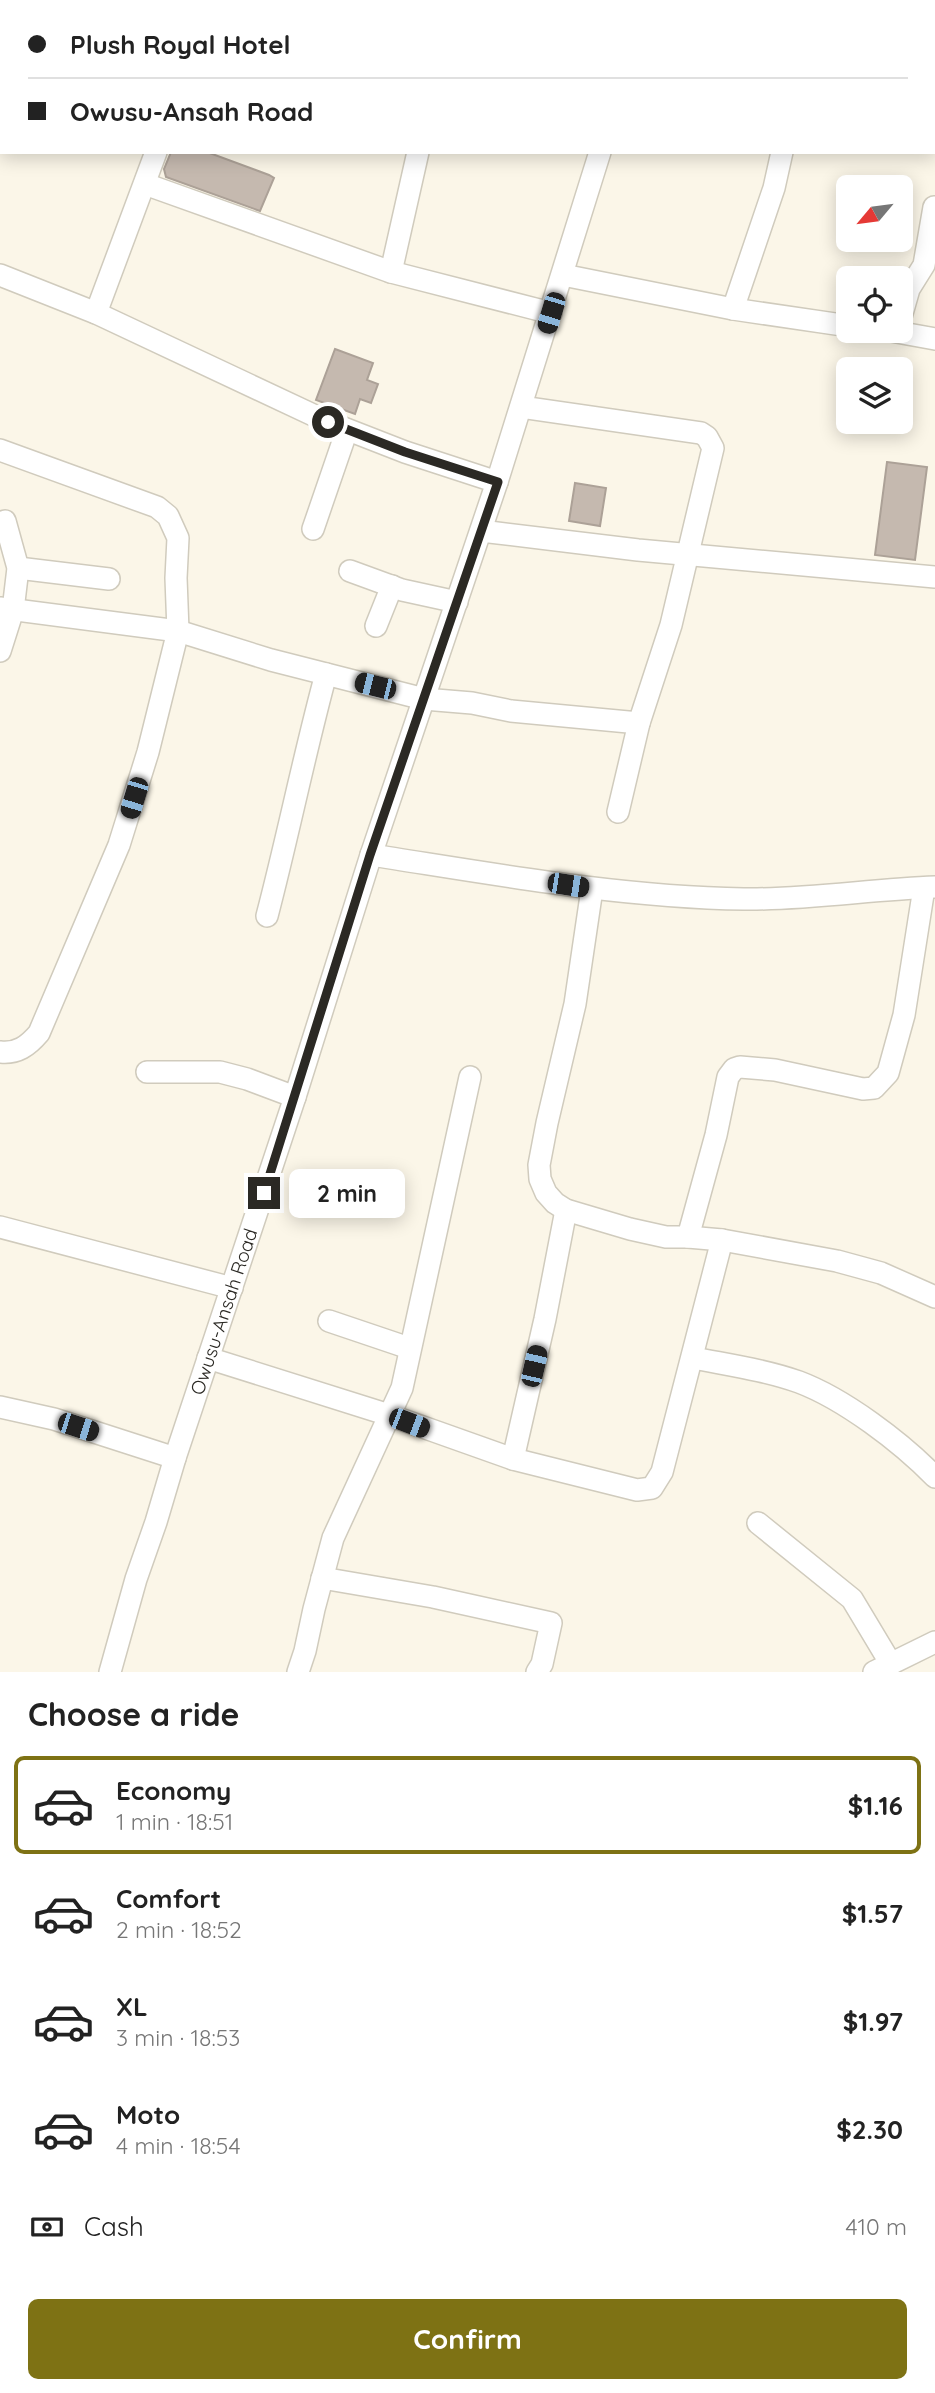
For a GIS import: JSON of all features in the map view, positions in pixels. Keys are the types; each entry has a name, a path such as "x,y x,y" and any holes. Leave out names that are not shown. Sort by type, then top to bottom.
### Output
{"street":[{"path":"96,313 155,154"},
{"path":"391,272 418,154"},
{"name":"Owusu-Ansah Road","path":"110,1672 136,1579 295,1097 370,855 498,482 599,154"},
{"path":"733,309 774,188 782,154"},
{"path":"145,184 391,272 551,313"},
{"path":"913,283 924,265 934,207"},
{"path":"0,275 96,313 280,401 347,429 405,452 498,482"},
{"path":"563,275 733,309 836,324"},
{"path":"913,334 935,339"},
{"path":"521,407 701,433 707,437 713,448 671,625 639,723 618,812"},
{"path":"313,529 347,429"},
{"path":"0,450 158,507 168,516 178,538 178,631 148,752 120,845 39,1033 23,1049 9,1053 0,1052"},
{"path":"0,651 6,609 18,568 5,521"},
{"path":"481,531 935,577"},
{"path":"18,568 109,579"},
{"path":"350,571 392,586 457,602"},
{"path":"376,626 392,586"},
{"path":"6,609 178,631 271,660 424,699 472,703 511,711 639,723"},
{"path":"267,916 293,815 306,747 326,674"},
{"path":"370,855 592,889 746,899 929,888 904,1015 888,1073 874,1088 863,1089 775,1070 740,1066 734,1069 728,1077 716,1135 688,1237"},
{"path":"592,889 575,1004 540,1165 540,1179 546,1193 566,1210 630,1229 666,1237 722,1240 837,1261 870,1270 935,1297"},
{"path":"147,1072 220,1072 295,1097"},
{"path":"298,1672 333,1538 401,1388 470,1077"},
{"path":"513,1459 545,1319 566,1210"},
{"path":"0,1227 232,1288"},
{"path":"208,1358 389,1415 513,1459 637,1490 652,1488 662,1472 694,1358 722,1240"},
{"path":"329,1321 409,1348"},
{"path":"694,1358 771,1373 835,1398 918,1460 935,1477"},
{"path":"0,1407 54,1419 175,1458"},
{"path":"758,1523 852,1599 883,1668 935,1642"},
{"path":"321,1578 433,1597 551,1623 542,1664 537,1672"}],"building":[{"path":"170,154 212,154 274,178 260,211 166,177 164,169"},
{"path":"335,349 373,363 367,380 378,384 371,403 360,399 355,414 316,400"},
{"path":"887,462 927,467 915,560 875,555"},
{"path":"575,483 606,488 600,526 569,521"}],"route":[{"path":"264,1193 370,855 498,482 405,452 328,422"}]}
